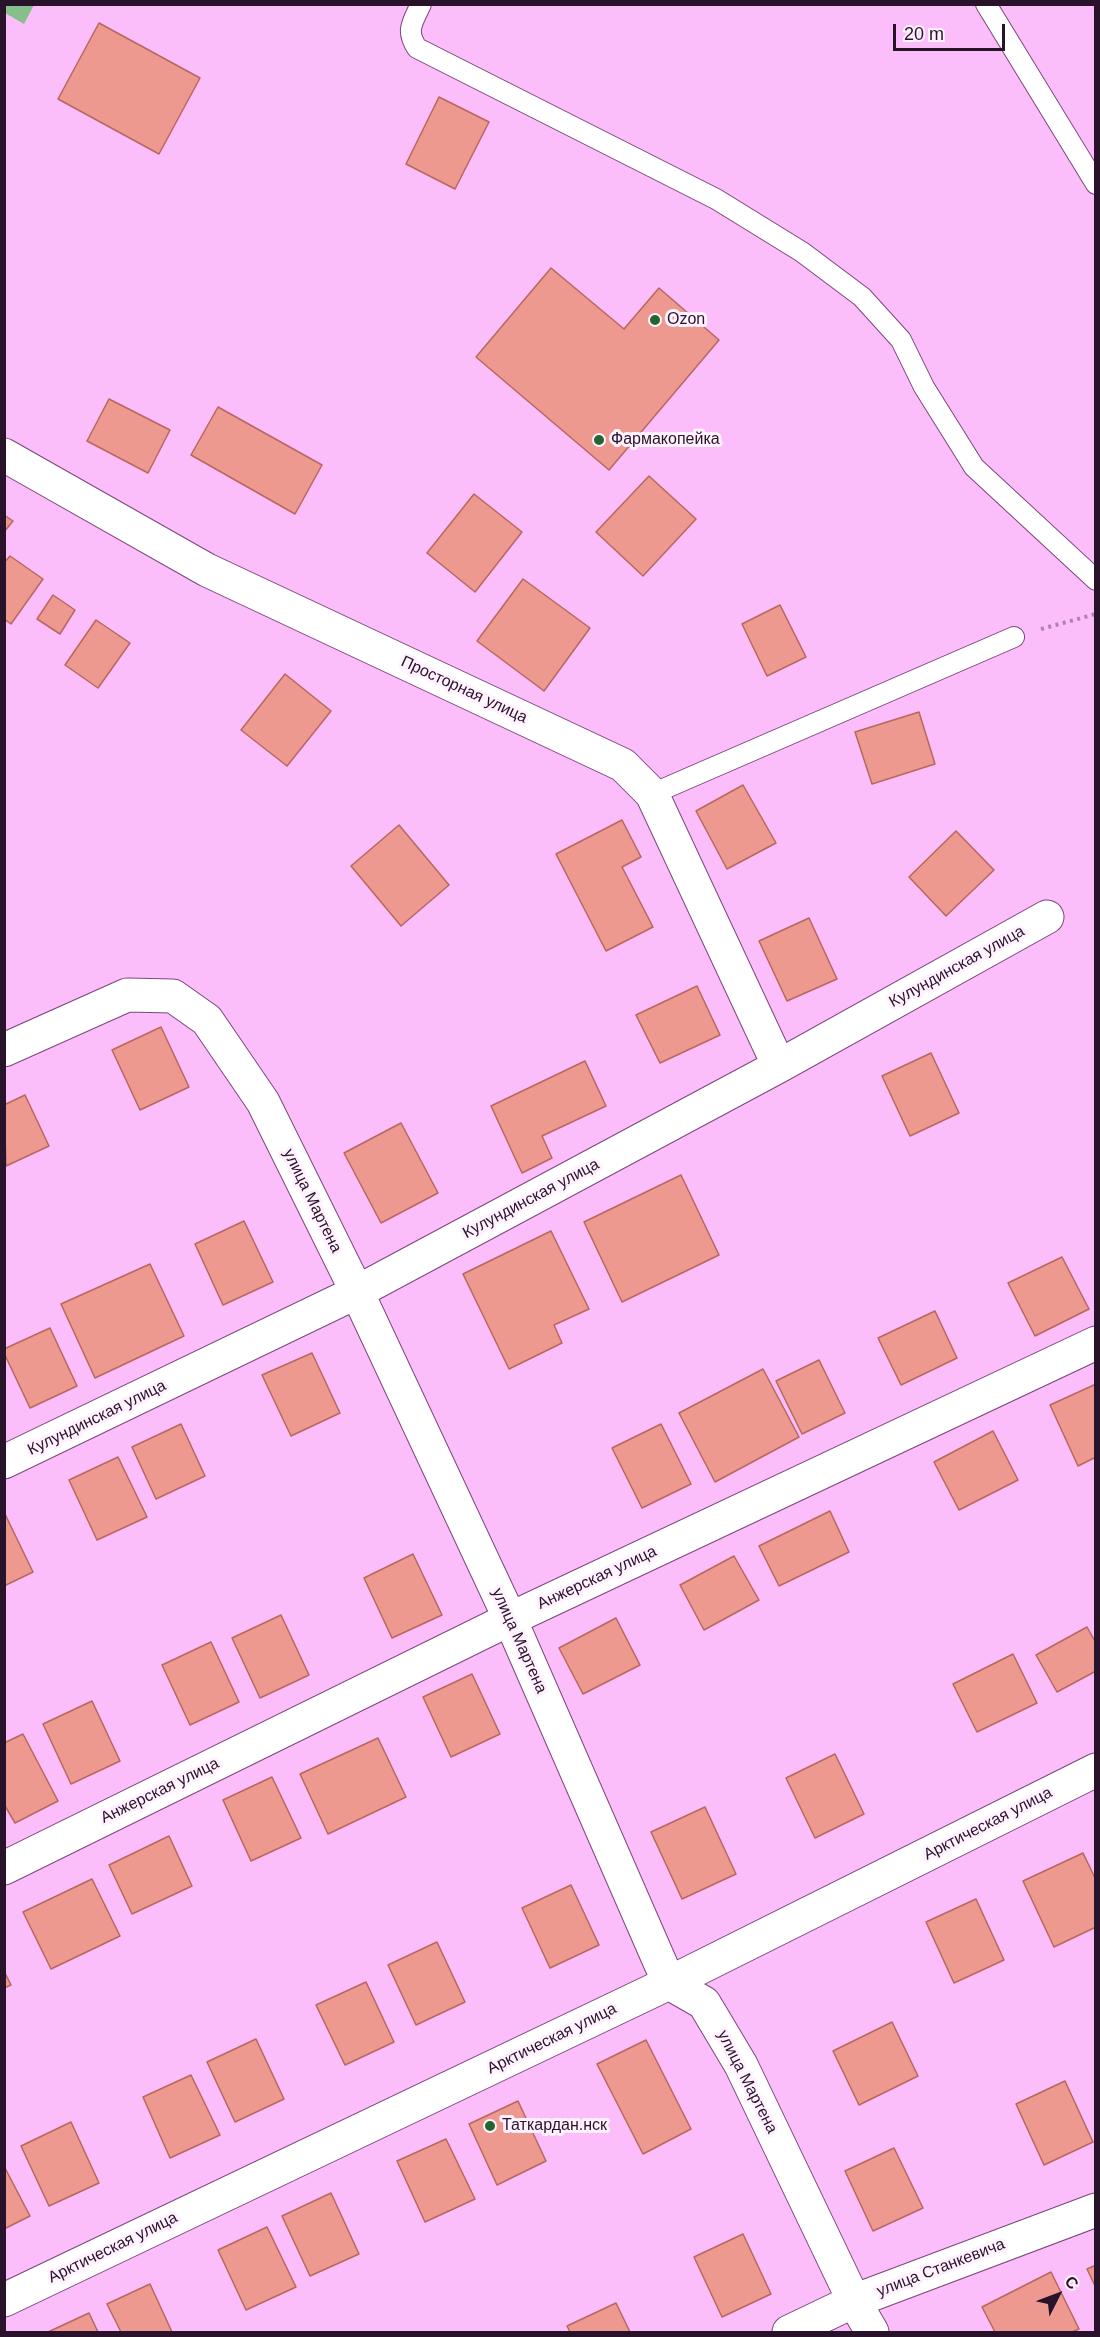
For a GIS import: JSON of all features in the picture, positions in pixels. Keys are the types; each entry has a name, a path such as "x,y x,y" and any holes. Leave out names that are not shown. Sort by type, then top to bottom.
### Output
{"street":[{"name":"Просторная улица","path":"4,455 207,570 623,765 652,794 778,1066"},
{"name":"Кулундинская улица","path":"4,1462 357,1292 778,1066 1047,917"},
{"name":"улица Мартена","path":"4,1050 127,995 172,996 207,1020 263,1101 357,1292 510,1618 669,1983 704,2003 741,2065 854,2301 872,2332"},
{"name":"Анжерская улица","path":"4,1868 510,1618 1095,1343"},
{"name":"Арктическая улица","path":"4,2300 669,1983 1095,1770"},
{"name":"улица Станкевича","path":"789,2332 854,2301 1095,2210"}],"lane":[{"path":"421,4 411,27 411,38 417,48 717,199 802,252 862,297 901,340 924,387 974,467 1095,580"},
{"path":"986,4 1093,172"},
{"path":"652,794 1014,637"}],"path":[{"path":"1014,637 1095,614"}],"green space":[{"path":"4,5 34,5 24,24 5,13"}],"building":[{"path":"99,23 200,78 159,154 58,99"},
{"path":"439,97 489,122 455,189 406,164"},
{"path":"551,268 624,329 659,288 719,340 609,470 476,357"},
{"path":"109,399 170,430 148,473 87,441"},
{"path":"218,407 322,465 295,514 191,455"},
{"path":"649,476 696,519 643,576 596,532"},
{"path":"474,494 522,532 475,592 427,553"},
{"path":"4,515 13,521 4,532"},
{"path":"10,556 43,579 11,624 4,619 4,563"},
{"path":"523,579 590,628 544,691 477,641"},
{"path":"53,595 75,610 60,634 37,619"},
{"path":"780,605 806,657 767,676 742,624"},
{"path":"96,620 130,643 98,688 65,665"},
{"path":"285,674 331,711 287,766 241,730"},
{"path":"919,712 935,764 872,784 855,732"},
{"path":"743,785 776,843 727,869 696,811"},
{"path":"622,820 641,857 622,867 653,927 606,951 556,854"},
{"path":"399,825 449,885 401,926 351,866"},
{"path":"956,831 994,870 946,916 909,877"},
{"path":"809,918 837,979 787,1001 759,941"},
{"path":"697,986 720,1035 660,1063 636,1015"},
{"path":"161,1027 189,1087 140,1110 112,1050"},
{"path":"931,1053 959,1113 910,1136 882,1076"},
{"path":"585,1061 606,1106 542,1136 552,1158 522,1173 491,1106"},
{"path":"25,1095 49,1146 6,1166 4,1105"},
{"path":"401,1123 438,1193 381,1223 344,1153"},
{"path":"681,1175 719,1255 622,1302 584,1222"},
{"path":"244,1221 273,1282 223,1305 195,1244"},
{"path":"551,1231 589,1309 554,1325 562,1343 509,1369 463,1274"},
{"path":"1062,1257 1089,1309 1035,1336 1008,1283"},
{"path":"150,1264 184,1336 95,1378 61,1304"},
{"path":"935,1311 957,1358 901,1385 878,1338"},
{"path":"50,1328 77,1386 30,1408 4,1349"},
{"path":"312,1353 340,1413 291,1436 262,1375"},
{"path":"819,1360 845,1413 802,1434 776,1381"},
{"path":"763,1369 799,1437 715,1482 679,1413"},
{"path":"1096,1384 1096,1457 1078,1466 1050,1405"},
{"path":"181,1424 205,1476 156,1499 132,1447"},
{"path":"661,1424 691,1484 642,1508 612,1448"},
{"path":"993,1431 1018,1480 959,1510 934,1462"},
{"path":"118,1457 147,1517 97,1540 69,1480"},
{"path":"830,1511 849,1552 779,1586 759,1546"},
{"path":"4,1512 33,1572 4,1586"},
{"path":"413,1554 442,1615 392,1638 364,1578"},
{"path":"734,1556 759,1600 704,1630 680,1585"},
{"path":"281,1615 309,1675 260,1698 232,1638"},
{"path":"616,1618 640,1665 583,1694 559,1648"},
{"path":"1087,1627 1096,1643 1096,1671 1057,1692 1036,1655"},
{"path":"211,1642 239,1702 190,1725 162,1665"},
{"path":"1013,1654 1037,1703 977,1732 953,1684"},
{"path":"472,1674 500,1734 451,1757 423,1697"},
{"path":"92,1701 120,1761 71,1784 43,1724"},
{"path":"23,1734 58,1801 15,1823 4,1804 4,1743"},
{"path":"378,1738 406,1797 328,1834 300,1774"},
{"path":"835,1754 864,1814 815,1838 786,1778"},
{"path":"272,1777 301,1838 251,1861 223,1800"},
{"path":"705,1807 736,1874 682,1899 651,1832"},
{"path":"169,1836 192,1886 132,1914 109,1865"},
{"path":"1083,1853 1096,1880 1096,1927 1054,1947 1023,1881"},
{"path":"92,1879 120,1936 51,1969 23,1912"},
{"path":"571,1885 599,1945 550,1968 522,1908"},
{"path":"976,1899 1004,1960 954,1983 926,1922"},
{"path":"437,1942 465,2002 416,2025 388,1965"},
{"path":"4,1971 11,1985 4,1988"},
{"path":"366,1982 394,2042 345,2065 316,2005"},
{"path":"892,2022 918,2076 859,2105 833,2051"},
{"path":"256,2039 284,2099 235,2122 207,2062"},
{"path":"646,2040 691,2129 643,2154 597,2064"},
{"path":"191,2075 220,2135 170,2158 143,2097"},
{"path":"1065,2081 1093,2142 1044,2165 1016,2104"},
{"path":"518,2101 546,2161 497,2185 469,2124"},
{"path":"71,2122 99,2183 49,2206 21,2146"},
{"path":"446,2139 475,2199 425,2222 397,2161"},
{"path":"894,2148 923,2208 873,2231 845,2171"},
{"path":"4,2166 30,2216 4,2229"},
{"path":"331,2193 359,2254 310,2276 282,2216"},
{"path":"267,2227 296,2287 246,2310 218,2250"},
{"path":"743,2234 771,2294 722,2317 694,2257"},
{"path":"1096,2265 1096,2288 1087,2269"},
{"path":"1051,2272 1079,2329 1072,2332 995,2332 982,2307"},
{"path":"150,2284 172,2332 121,2332 107,2304"},
{"path":"616,2303 630,2332 570,2332 567,2326"},
{"path":"89,2313 98,2332 48,2332"}],"place":[{"name":"Ozon","path":"655,320"},
{"name":"Фармакопейка","path":"599,440"},
{"name":"Таткардан.нск","path":"490,2126"}]}
